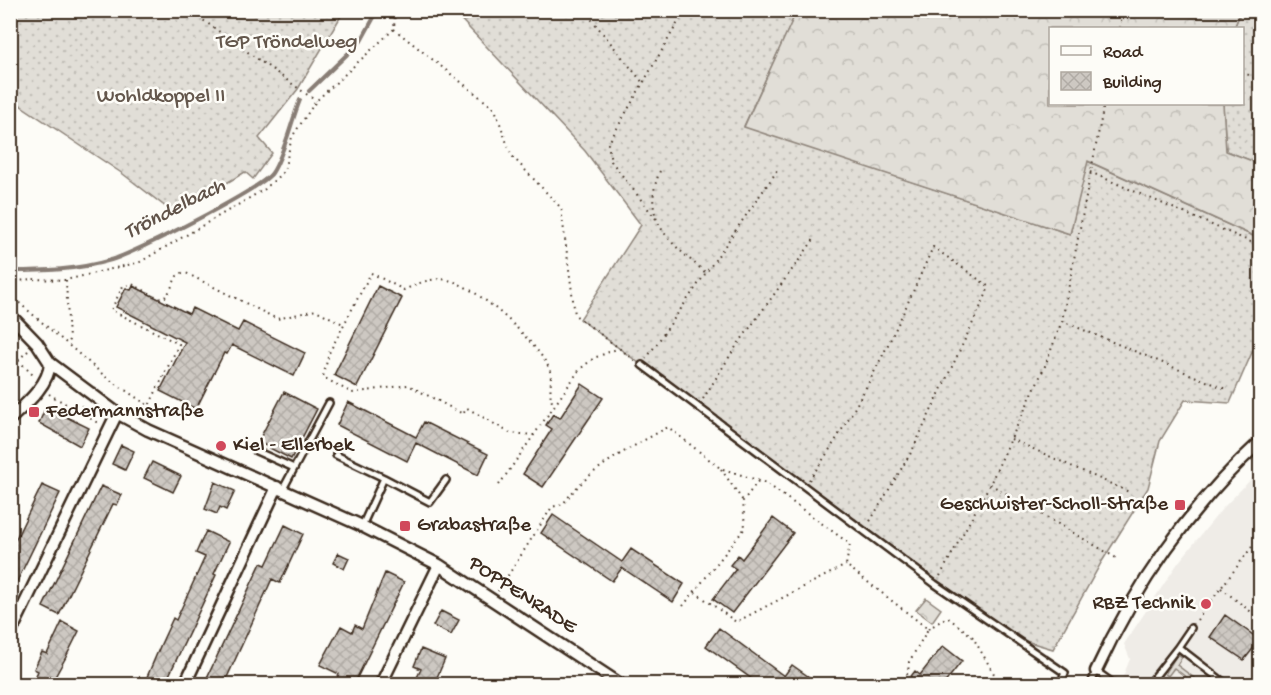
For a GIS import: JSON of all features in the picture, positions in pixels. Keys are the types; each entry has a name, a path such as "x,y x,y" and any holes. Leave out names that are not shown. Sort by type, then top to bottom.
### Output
{"street":[{"name":"POPPENRADE","path":"11,317 37,343 50,363 117,413 148,430 362,526 439,565 620,684"},
{"path":"10,419 42,385 49,374 50,363"},
{"path":"10,634 117,413"},
{"path":"1096,671 1113,637 1168,546 1211,492 1260,442"},
{"path":"185,684 280,488"},
{"path":"381,684 439,565"}],"lane":[{"path":"642,365 935,584 1065,674 1060,684"},
{"path":"280,488 294,468 328,403"},
{"path":"256,451 294,468"},
{"path":"336,454 430,502 446,480"},
{"path":"362,526 384,478"},
{"path":"1149,684 1191,628"},
{"path":"1178,646 1226,684"},
{"path":"1091,684 1096,671 1114,684"}],"path":[{"path":"189,10 316,101"},
{"path":"10,283 30,279 66,280 140,262 265,189 284,171 292,137 316,101 394,29 395,10"},
{"path":"584,10 642,83"},
{"path":"685,10 608,144 611,160 656,219 664,234 706,273"},
{"path":"1120,27 1123,10"},
{"path":"394,29 495,109 511,155 561,208 575,315 642,365 779,168"},
{"path":"1244,73 1260,80"},
{"path":"935,584 990,484 1046,366 1062,321 1104,105"},
{"path":"656,219 652,205 655,184 660,171"},
{"path":"1090,172 1260,246"},
{"path":"698,406 734,351 815,238"},
{"path":"804,487 837,441 871,380 899,326 933,248 988,286 987,293 912,451 863,531"},
{"path":"10,295 122,390 149,406 179,344 111,310 123,286 132,284 161,299 167,296 177,276 184,272 277,319 316,310 343,324"},
{"path":"534,435 510,433 467,408 463,414 408,385 352,393 322,377 329,354 370,273 404,290 428,279 449,280 477,296 524,333 550,368 549,398 554,406"},
{"path":"66,280 69,340 66,344"},
{"path":"1062,321 1228,390"},
{"path":"499,485 580,369 594,358 620,347"},
{"path":"10,352 52,398 109,430"},
{"path":"492,600 517,557 552,507 563,504 578,483 615,457 669,427 720,468 743,501 745,528 684,606"},
{"path":"1011,439 1129,492"},
{"path":"720,468 766,483 850,544 846,565"},
{"path":"743,501 759,480"},
{"path":"990,484 1118,559"},
{"path":"1191,628 1260,536"},
{"path":"695,592 736,622 846,565"},
{"path":"846,565 928,628"},
{"path":"1221,588 1260,619"},
{"path":"899,684 908,673 909,662 928,628 947,617 972,636 1000,684"},
{"path":"1249,684 1260,673"}],"shaded area":[{"name":"RBZ Technik","path":"1260,470 1260,684 1120,684 1130,659 1124,644 1178,563 1222,509"}],"green space":[{"path":"797,10 1241,11 1234,27 1049,27 1049,105 1223,105 1226,151 1260,164 1260,239 1088,161 1070,234 744,127"},
{"name":"Wohldkoppel II","path":"10,11 344,11 298,89 259,138 272,153 253,179 245,172 175,214 123,174 11,99"},
{"path":"453,11 797,11 744,126 1070,234 1087,161 1260,239 1260,334 1230,403 1185,400 1160,441 1148,488 1101,563 1053,649 1012,637 935,584 580,319 641,225 585,151"},
{"path":"1241,11 1260,11 1260,164 1226,151 1223,105 1244,105 1244,27 1234,27"},
{"path":"926,598 941,609 932,622 916,610"},
{"path":"1176,656 1182,657 1177,665 1202,684 1195,684 1174,668 1168,676 1165,674"}],"building":[{"path":"133,286 189,314 192,308 238,331 243,322 305,353 294,376 232,345 227,354 224,353 196,409 160,391 185,342 116,307 126,288 131,290"},
{"path":"378,286 402,298 357,387 334,375"},
{"path":"582,384 603,398 543,487 523,474 552,429 546,425 553,414 560,418"},
{"path":"284,392 317,409 291,459 258,442"},
{"path":"348,402 416,437 424,422 488,454 478,475 416,443 407,461 337,425"},
{"path":"46,407 89,428 80,446 39,423"},
{"path":"121,445 134,451 125,470 112,464"},
{"path":"152,462 181,476 173,492 144,478"},
{"path":"215,482 235,491 226,510 220,507 217,514 205,509"},
{"path":"42,485 60,493 10,596 10,551"},
{"path":"101,486 122,495 117,505 113,504 59,615 43,607"},
{"path":"553,515 622,562 631,549 684,584 673,602 622,568 612,581 541,533"},
{"path":"773,518 793,533 732,613 713,599 736,569 730,565 738,555 742,559"},
{"path":"285,525 303,534 280,583 272,579 224,684 204,684 261,563 266,565"},
{"path":"206,531 229,542 214,574 216,575 165,684 144,684 173,618 176,620 205,557 196,553"},
{"path":"338,553 349,558 344,569 333,563"},
{"path":"385,573 404,582 354,684 334,684 339,674 320,665 341,626 352,632 355,625 362,629"},
{"path":"441,611 459,620 451,635 433,626"},
{"path":"1225,615 1260,640 1244,660 1210,637"},
{"path":"62,622 79,631 51,684 32,684 38,671 34,669 42,652 47,654"},
{"path":"719,628 784,676 792,665 819,684 759,684 706,646"},
{"path":"943,646 962,661 944,684 905,684 915,671 920,675"},
{"path":"421,649 445,659 434,684 414,684 421,669 414,666"}],"waterway":[{"name":"Tröndelbach","path":"309,91 361,41 378,10"},
{"name":"Tröndelbach","path":"10,271 61,269 111,260 169,234 222,206 272,173 284,148 300,100"}],"place":[{"name":"Federmannstraße","path":"34,412"},
{"name":"Kiel - Ellerbek","path":"221,446"},
{"name":"Geschwister-Scholl-Straße","path":"1180,505"},
{"name":"Grabastraße","path":"405,526"},
{"name":"RBZ Technik","path":"1206,604"}],"park label":[{"name":"TGP Tröndelweg","path":"287,43"}]}
